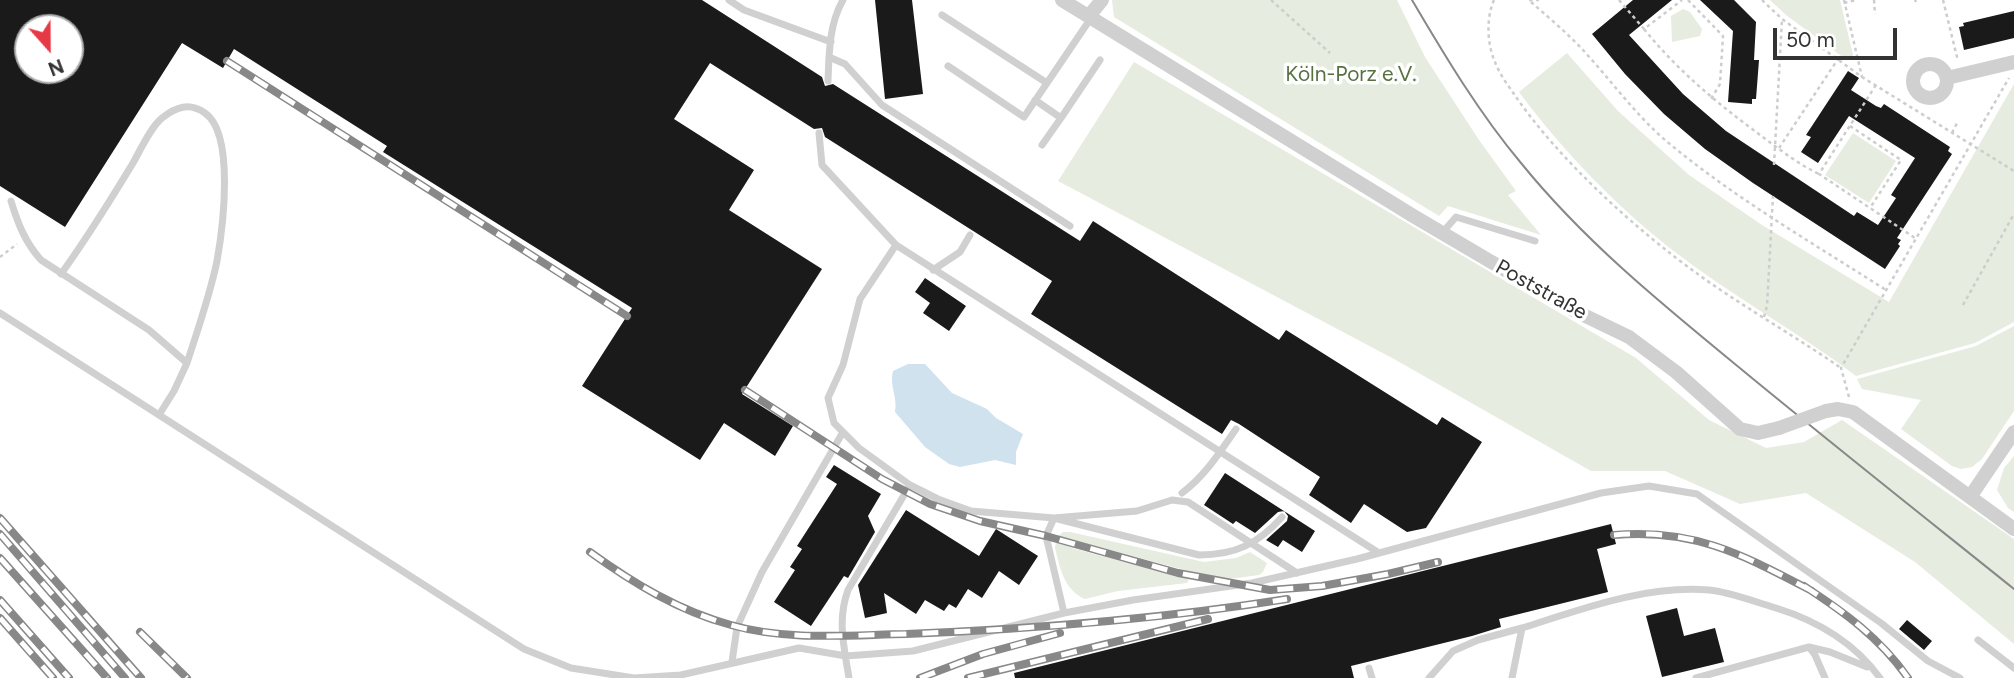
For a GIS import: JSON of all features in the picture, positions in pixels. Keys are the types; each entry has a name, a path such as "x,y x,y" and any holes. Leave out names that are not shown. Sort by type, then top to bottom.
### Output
{"street":[{"name":"Poststraße","path":"1062,0 1442,234 1573,310 1629,337 1676,372 1740,429 1758,433 1826,411 1838,409 1853,412"},
{"path":"1090,17 1101,0"},
{"path":"1947,78 2014,62"},
{"path":"1853,412 2014,529"},
{"path":"1970,497 2014,432"}],"lane":[{"path":"729,0 744,10 831,42"},
{"path":"744,10 748,0"},
{"path":"828,81 836,12 843,0"},
{"path":"942,15 1047,83"},
{"path":"948,66 1024,117 1090,17"},
{"path":"829,57 845,64 882,105 1070,226"},
{"path":"1042,145 1100,60"},
{"path":"1035,100 1061,118"},
{"path":"61,274 160,120 180,107 196,107 212,118 220,136 225,161 217,260 187,363 159,415"},
{"path":"819,132 822,166 896,245 1379,553"},
{"path":"11,201 17,223 41,260 149,330 187,363"},
{"path":"1442,234 1456,217 1535,241"},
{"path":"933,270 960,252 970,235"},
{"path":"896,245 860,299 843,365 828,398 834,424 859,448 910,485 971,511 1054,518 1199,555 1220,555 1240,549 1262,537 1282,517"},
{"path":"0,313 524,649 571,668 634,678 681,676 799,648 846,656 913,651 1064,613 1252,583 1297,573 1601,493 1649,486 1698,494 1881,623 1928,661 1960,678"},
{"path":"1054,518 1137,511 1172,500 1194,484 1236,429"},
{"path":"732,662 737,626 762,572 843,432"},
{"path":"849,678 841,621 842,607 848,590 910,485"},
{"path":"1172,500 1188,502 1297,573"},
{"path":"1054,518 1045,536 1064,613"},
{"path":"1429,678 1453,652 1478,640 1610,600 1662,591 1710,590 1803,617 1829,629 1880,678"},
{"path":"1512,678 1522,628"},
{"path":"1978,640 2014,668"},
{"path":"1696,678 1809,647 1830,652 1874,670"},
{"path":"1809,647 1825,678"},
{"path":"1369,668 1372,678"}],"path":[{"path":"1271,0 1330,53"},
{"path":"1494,0 1489,24 1489,42 1495,62 1527,113 1578,168 1648,234 1702,277 1841,368 1853,412"},
{"path":"1530,1 1539,0"},
{"path":"1619,0 1661,50 1712,99 1777,147 1916,238"},
{"path":"1644,29 1682,0"},
{"path":"1688,0 1723,36 1720,84 1712,99"},
{"path":"1762,0 1782,19 1862,76 2014,171"},
{"path":"1856,0 1844,1 1862,76"},
{"path":"1874,0 1875,14"},
{"path":"1943,0 1956,54"},
{"path":"1530,1 1583,50 1663,138 1771,217 1886,290"},
{"path":"1774,164 1782,19"},
{"path":"1777,147 1838,59"},
{"path":"1841,368 2014,69"},
{"path":"1819,174 1876,85"},
{"path":"1952,134 1957,123"},
{"path":"1850,126 1901,160 1870,208"},
{"path":"1764,317 1767,306 1773,196"},
{"path":"1963,305 2014,214"},
{"path":"0,257 25,238"}],"green space":[{"name":"Köln-Porz e.V.","path":"1112,0 1397,0 1425,57 1516,191 1508,195 1541,235 1448,206 1439,216 1114,17"},
{"path":"1770,0 1840,0 1852,58 1844,58"},
{"path":"1683,9 1690,12 1702,29 1700,36 1672,42 1671,16"},
{"path":"1567,53 1618,111 1689,175 1762,225 1889,302 2014,84 2014,322 1975,343 1856,376 1671,249 1630,214 1571,156 1519,92"},
{"path":"1134,62 1636,358 1709,420 1766,448 1804,442 1842,420 2014,539 2014,644 1915,562 1806,493 1740,504 1665,471 1591,471 1394,359 1058,181"},
{"path":"1853,133 1896,161 1869,203 1825,175"},
{"path":"2014,326 2014,411 1982,459 1972,467 1961,469 1952,466 1901,429 1921,400 1862,389 1857,379 1976,346"},
{"path":"2014,456 2014,512 2008,508 1997,490 2004,468"},
{"path":"1063,532 1204,562 1236,558 1250,552 1267,563 1259,575 1222,580 1058,536"},
{"path":"1056,542 1189,579 1187,583 1118,591 1085,599 1072,590 1064,578 1055,548"}],"water":[{"path":"908,364 925,364 952,393 987,409 996,418 1023,434 1016,452 1016,465 995,460 960,467 949,464 925,447 895,412 893,371"}],"building":[{"path":"0,0 702,0 822,77 825,86 833,84 1080,241 1093,221 1279,340 1286,330 1437,425 1442,417 1482,442 1426,528 1407,532 1364,504 1351,523 1309,495 1320,477 1239,424 1231,420 1222,434 1031,314 1052,281 825,137 822,128 814,129 710,63 674,119 754,170 729,210 822,269 742,394 793,426 775,456 724,423 700,460 582,386 632,308 383,152 387,146 234,49 223,68 182,43 65,227 0,186"},
{"path":"875,0 912,0 923,94 885,99"},
{"path":"1633,0 1672,0 1629,35 1683,94 1726,131 1854,216 1857,212 1878,225 1896,198 1891,195 1915,158 1849,116 1818,163 1801,152 1811,137 1806,135 1848,71 1859,78 1851,90 1876,106 1881,108 1884,104 1950,147 1948,151 1952,154 1897,238 1901,240 1898,244 1900,246 1885,269 1705,149 1664,114 1625,74 1592,34"},
{"path":"1700,0 1734,0 1756,22 1754,60 1759,60 1756,99 1752,99 1752,104 1728,102 1733,31"},
{"path":"2014,11 2014,38 1964,50 1959,27 1964,26 1963,23"},
{"path":"925,278 966,306 949,331 923,313 930,303 915,292"},
{"path":"834,465 881,494 868,516 875,532 848,578 844,576 811,626 774,602 795,570 790,567 802,549 797,546 837,484 826,477"},
{"path":"1225,473 1284,511 1278,512 1255,533 1236,521 1233,524 1204,505"},
{"path":"906,510 979,556 996,529 1038,556 1019,585 999,571 982,598 968,589 956,608 949,604 944,611 925,600 916,614 884,593 887,613 865,618 858,585"},
{"path":"1284,511 1315,531 1302,552 1283,540 1278,547 1266,540 1287,521 1288,516"},
{"path":"1611,524 1616,544 1597,549 1608,592 1499,619 1501,627 1472,636 1351,666 1354,678 1015,678 1014,673"},
{"path":"1677,608 1684,636 1715,628 1724,662 1662,677 1646,616"},
{"path":"1907,620 1932,641 1924,650 1899,629"}],"tram line":[{"path":"1412,0 1463,84 1491,124 1571,220 1654,297 2014,589"}],"railway":[{"path":"227,61 627,316"},
{"path":"745,390 882,479 930,504 980,521 1046,536 1178,573 1270,590 1322,586 1438,562"},
{"path":"0,518 141,678"},
{"path":"0,534 125,678"},
{"path":"1614,535 1643,534 1694,540 1740,556 1812,591"},
{"path":"590,552 640,585 693,612 752,630 796,635 906,634 1049,626 1145,618 1287,599"},
{"path":"0,558 107,678"},
{"path":"1804,586 1860,627 1886,650 1908,678"},
{"path":"0,600 69,678"},
{"path":"0,618 53,678"},
{"path":"968,678 1208,619"},
{"path":"140,632 187,678"},
{"path":"920,678 983,654 1060,633"}]}
